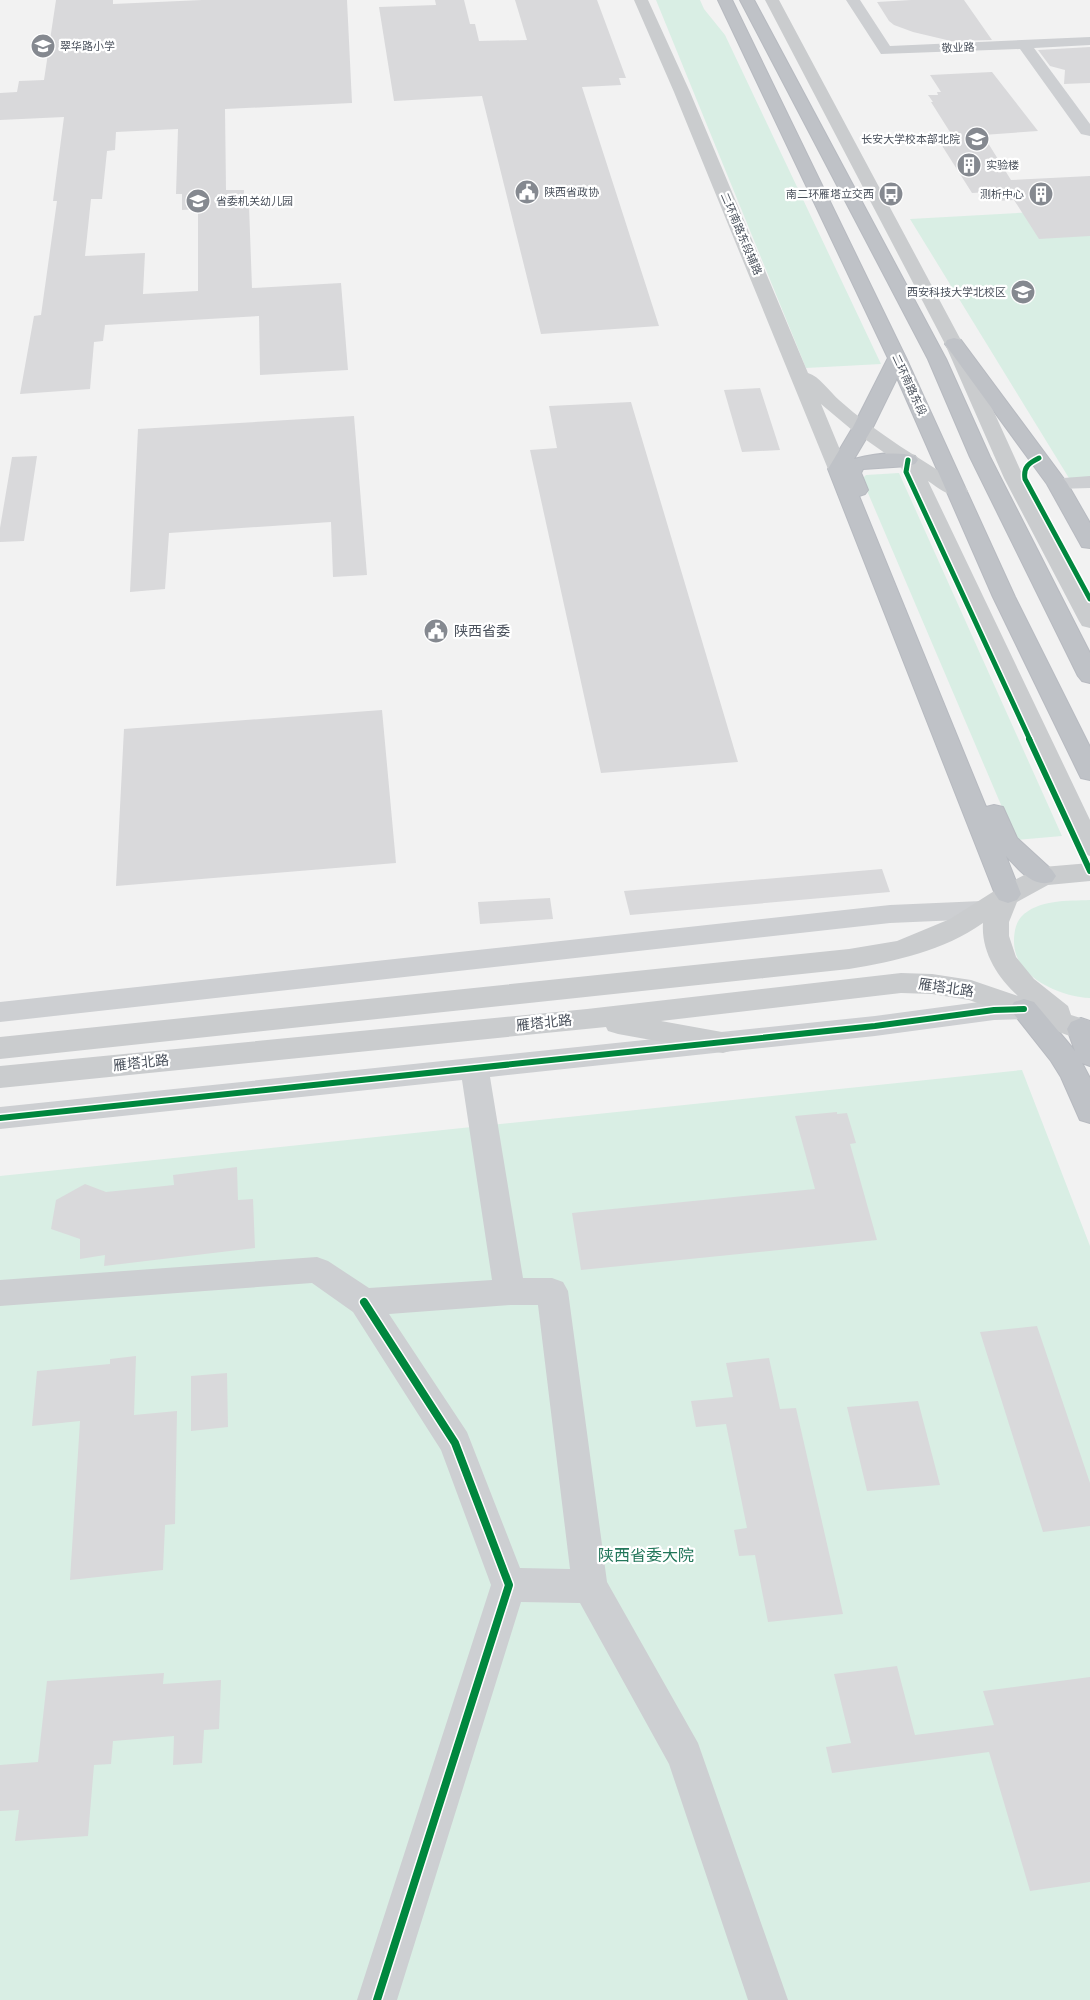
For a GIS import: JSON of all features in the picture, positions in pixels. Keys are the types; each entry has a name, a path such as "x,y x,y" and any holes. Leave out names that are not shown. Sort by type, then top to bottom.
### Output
{"highway":[{"path":"714,0 740,29"},
{"name":"二环南路东段","path":"725,0 897,358 958,490 1004,597 1090,772"},
{"path":"747,0 937,359 980,457 1090,676"},
{"path":"954,344 1058,483 1090,542"},
{"path":"897,358 863,427 838,469 1008,894"},
{"path":"908,460 862,462 854,465 851,473 1006,842 1042,876"},
{"path":"1024,1009 1061,1053 1074,1074 1090,1112"},
{"path":"1086,1028 1090,1055"}],"main road":[{"name":"二环南路东段辅路","path":"641,0 682,92 838,469"},
{"path":"772,0 954,344 1014,478 1090,621"},
{"path":"795,366 824,397 863,427 908,460 958,490"},
{"path":"908,460 1090,847"},
{"path":"0,1048 849,959 901,950 960,926 1008,894 1042,876 1090,872"},
{"path":"1008,894 996,922 995,938 1000,954 1017,978 1036,998 1086,1028"},
{"name":"雁塔北路","path":"0,1077 587,1019 901,984 932,984 971,990 1086,1028"},
{"path":"587,1019 723,1042"}],"street":[{"name":"敬业路","path":"854,0 886,52 1090,41"},
{"path":"1024,44 1087,131 1090,131"},
{"path":"1058,483 1090,482"},
{"path":"0,1012 890,914 982,910"},
{"path":"0,1118 875,1026 994,1010 1024,1009"},
{"path":"474,1069 510,1292"},
{"path":"0,1293 317,1270 364,1302 455,1443 509,1585 377,2000"},
{"path":"364,1302 552,1291 590,1586 686,1756 768,2000"},
{"path":"509,1585 590,1586"}],"green space":[{"path":"656,0 700,0 704,9 725,35 881,364 806,368"},
{"name":"西安科技大学北校区","path":"1090,209 1090,482 1072,483 910,219"},
{"path":"899,473 1062,836 1016,840 862,479 866,475"},
{"path":"1090,900 1090,998 1066,994 1041,983 1030,975 1016,954 1014,942 1017,923 1028,911 1054,902"},
{"name":"陕西省委大院","path":"1022,1070 1090,1246 1090,2000 0,2000 0,1176"}],"building":[{"path":"56,0 113,0 113,4 202,0 347,0 352,103 225,109 226,190 244,190 244,206 249,206 252,288 341,283 348,370 260,375 259,316 105,325 103,341 94,342 90,389 20,394 34,316 41,315 57,201 53,201 64,117 0,120 0,93 17,92 19,81 44,80","holes":["178,129 176,194 182,194 182,210 198,209 198,291 143,294 145,253 85,256 91,199 102,199 107,151 115,150 116,132"]},
{"path":"435,0 464,0 470,24 475,24 479,41 527,40 515,0 597,0 626,78 619,78 621,85 582,87 659,326 541,334 482,96 394,101 379,7 436,5"},
{"path":"964,0 992,40 951,41 913,32 894,25 889,21 877,2"},
{"path":"1090,47 1090,83 1064,84 1065,70 1050,66 1038,50"},
{"path":"992,72 1038,131 983,135 1011,180 1090,176 1090,236 1039,239 1014,200 996,201 989,192 972,193 939,141 955,140 928,95 938,95 937,92 941,92 930,75"},
{"path":"760,388 780,450 742,452 724,390"},
{"path":"631,402 738,762 601,773 530,450 557,448 549,406"},
{"path":"354,416 367,575 333,577 331,522 169,533 165,589 130,592 138,429"},
{"path":"37,456 24,541 0,542 0,528 12,457"},
{"path":"382,710 396,863 116,886 124,729"},
{"path":"882,869 890,892 630,915 624,891"},
{"path":"550,898 553,919 480,924 478,902"},
{"path":"837,1112 837,1114 847,1113 856,1143 850,1144 877,1240 581,1270 572,1213 815,1189 795,1116"},
{"path":"237,1167 238,1200 253,1199 255,1248 104,1266 105,1255 80,1259 80,1239 51,1229 56,1200 85,1184 106,1192 174,1185 173,1175"},
{"path":"1037,1326 1090,1483 1090,1526 1043,1532 980,1332"},
{"path":"136,1356 134,1415 177,1411 175,1524 165,1525 163,1570 70,1580 80,1421 32,1426 37,1371 110,1364 110,1359"},
{"path":"769,1358 780,1409 796,1408 843,1614 768,1622 755,1555 739,1556 734,1530 747,1528 726,1424 696,1427 691,1401 733,1397 726,1363"},
{"path":"227,1373 228,1427 191,1431 191,1376"},
{"path":"918,1401 940,1485 867,1491 847,1407"},
{"path":"897,1666 915,1735 994,1725 983,1691 1090,1677 1090,1882 1030,1891 989,1752 832,1773 826,1747 851,1743 834,1674"},
{"path":"164,1673 163,1684 221,1680 219,1729 204,1730 202,1763 173,1765 174,1736 113,1741 111,1764 94,1765 88,1836 15,1841 19,1810 0,1811 0,1765 38,1762 47,1681"}],"cycle path":[{"path":"1039,458 1025,468 1025,479 1090,599"},
{"path":"908,460 906,472 1090,871"},
{"path":"0,1118 875,1026 994,1010 1024,1009"},
{"path":"364,1302 455,1443 509,1585 377,2000"}],"place":[{"name":"翠华路小学","path":"43,46"},
{"name":"长安大学校本部北院","path":"977,139"},
{"name":"实验楼","path":"969,165"},
{"name":"陕西省政协","path":"527,192"},
{"name":"南二环雁塔立交西","path":"891,194"},
{"name":"测析中心","path":"1041,194"},
{"name":"省委机关幼儿园","path":"198,201"},
{"name":"西安科技大学北校区","path":"1023,292"},
{"name":"陕西省委","path":"436,631"}]}
